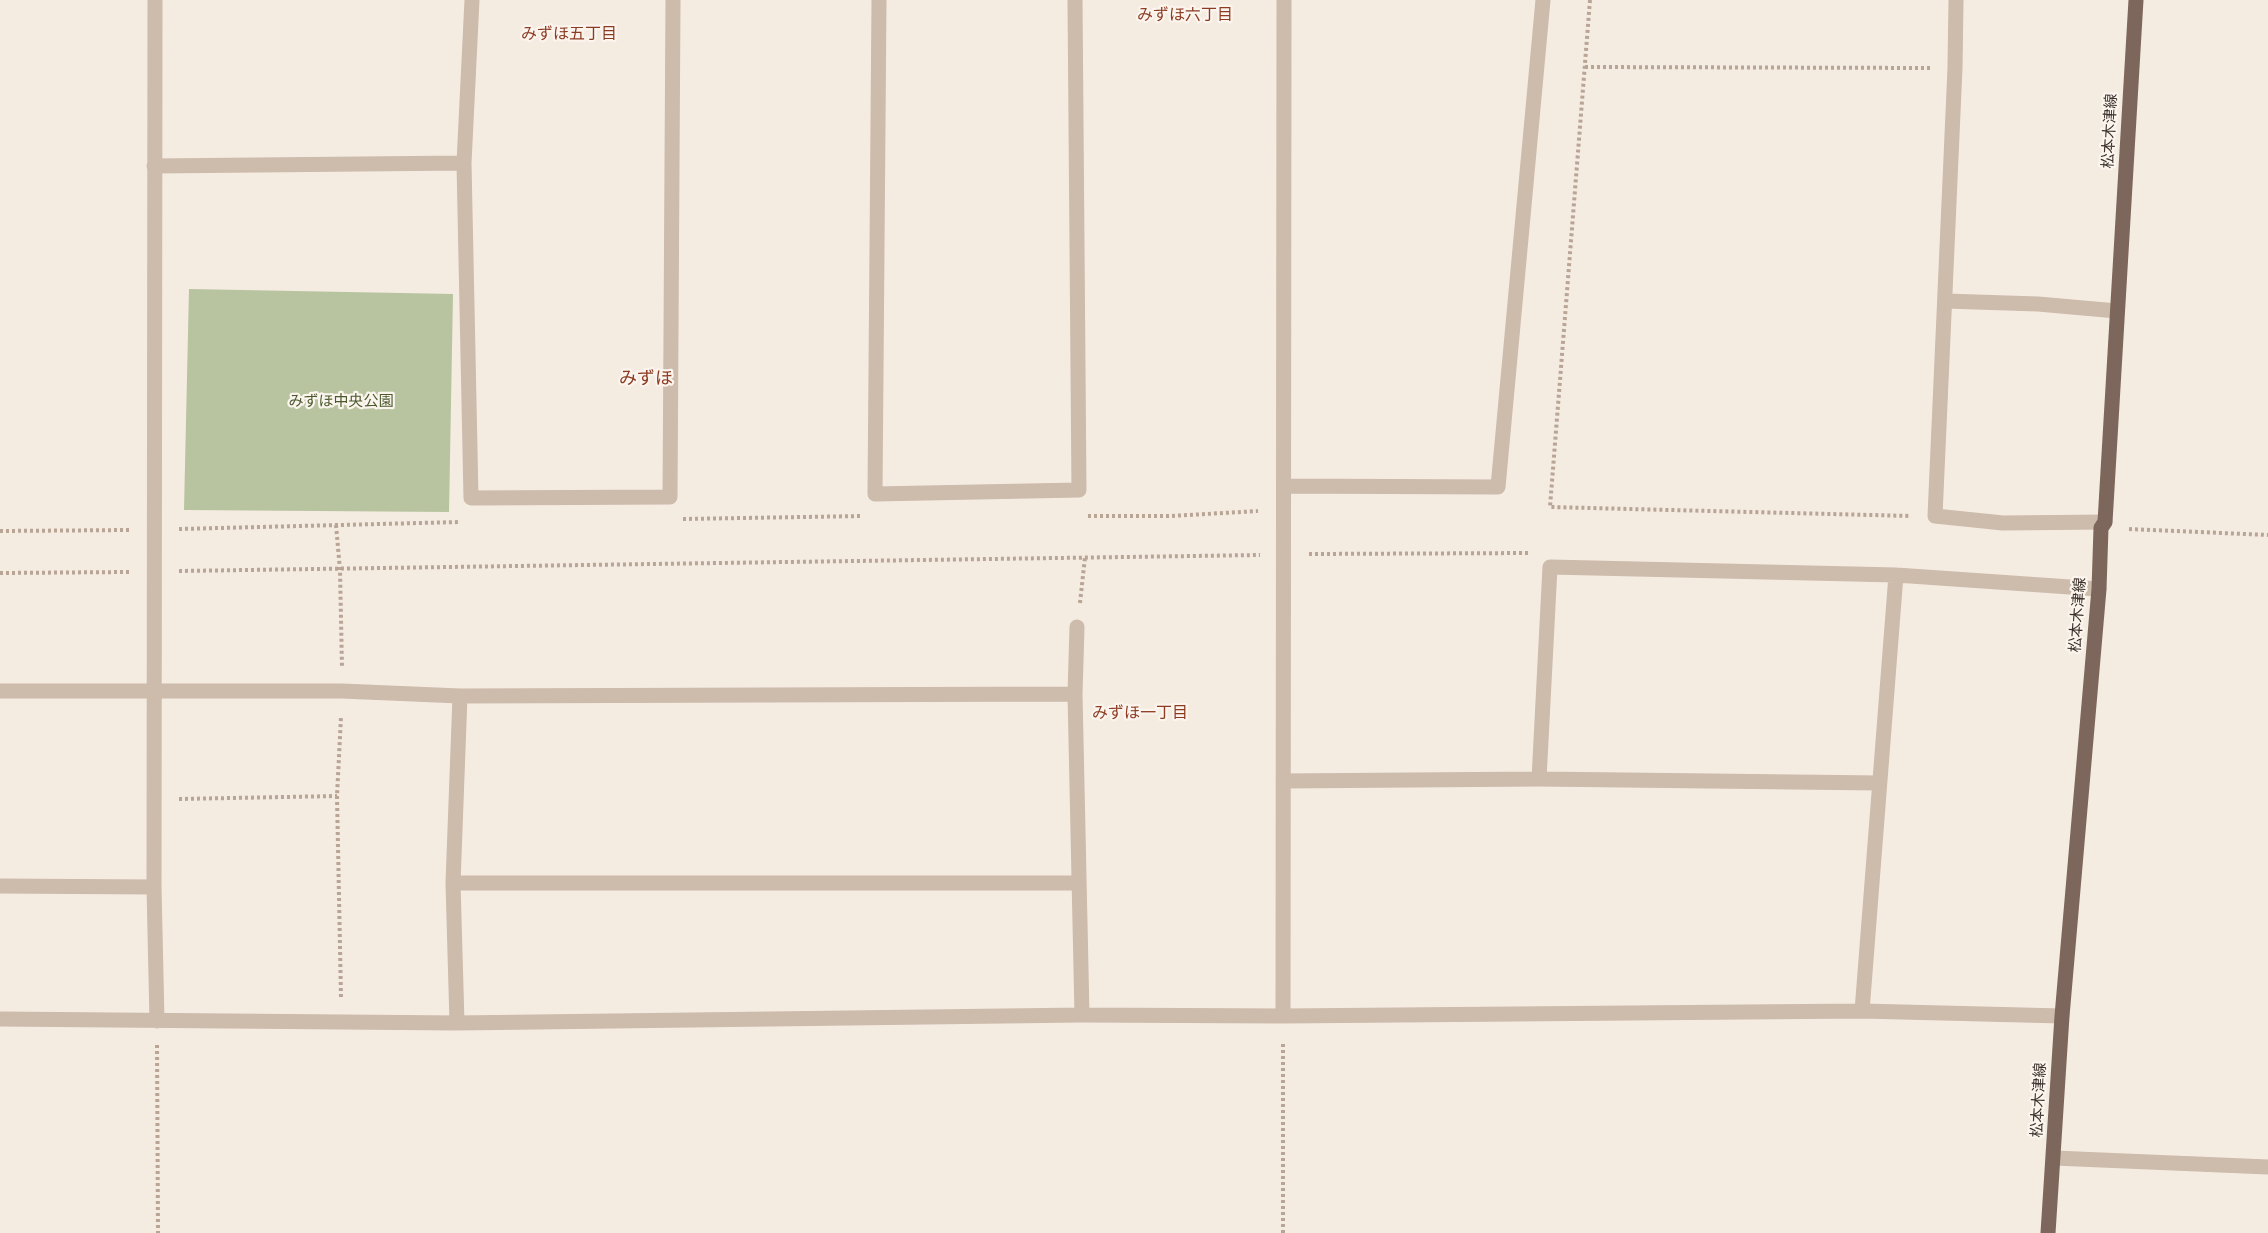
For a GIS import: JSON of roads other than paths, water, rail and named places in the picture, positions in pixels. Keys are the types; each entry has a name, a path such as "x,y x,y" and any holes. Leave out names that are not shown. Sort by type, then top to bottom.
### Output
{"main road":[{"name":"松本木津線","path":"2048,1233 2062,1016 2099,589 2136,0"}],"street":[{"path":"155,0 154,887 157,1021"},
{"path":"472,0 464,163 471,498 670,497 673,0"},
{"path":"879,0 875,494 1079,490 1075,0"},
{"path":"1283,1016 1284,0"},
{"path":"1284,486 1498,487 1543,0"},
{"path":"1956,0 1935,516 2002,524 2103,525"},
{"path":"154,166 464,163"},
{"path":"1945,301 2038,304 2117,311"},
{"path":"1539,779 1550,567 1896,575 2099,589"},
{"path":"1862,1011 1896,575"},
{"path":"1077,627 1075,694 1082,1014"},
{"path":"0,691 342,691 460,696 1075,694"},
{"path":"457,1023 453,883 460,696"},
{"path":"1283,781 1539,779 1879,783"},
{"path":"453,883 1078,883"},
{"path":"0,886 154,887"},
{"path":"0,1019 457,1023 1082,1014 1283,1016 1862,1011 2062,1016"},
{"path":"2054,1158 2268,1167"}],"district":[{"name":"みずほ六丁目","path":"1185,15"},
{"name":"みずほ五丁目","path":"569,34"},
{"name":"みずほ","path":"646,379"},
{"name":"みずほ一丁目","path":"1140,713"}],"park label":[{"name":"みずほ中央公園","path":"341,402"}]}
